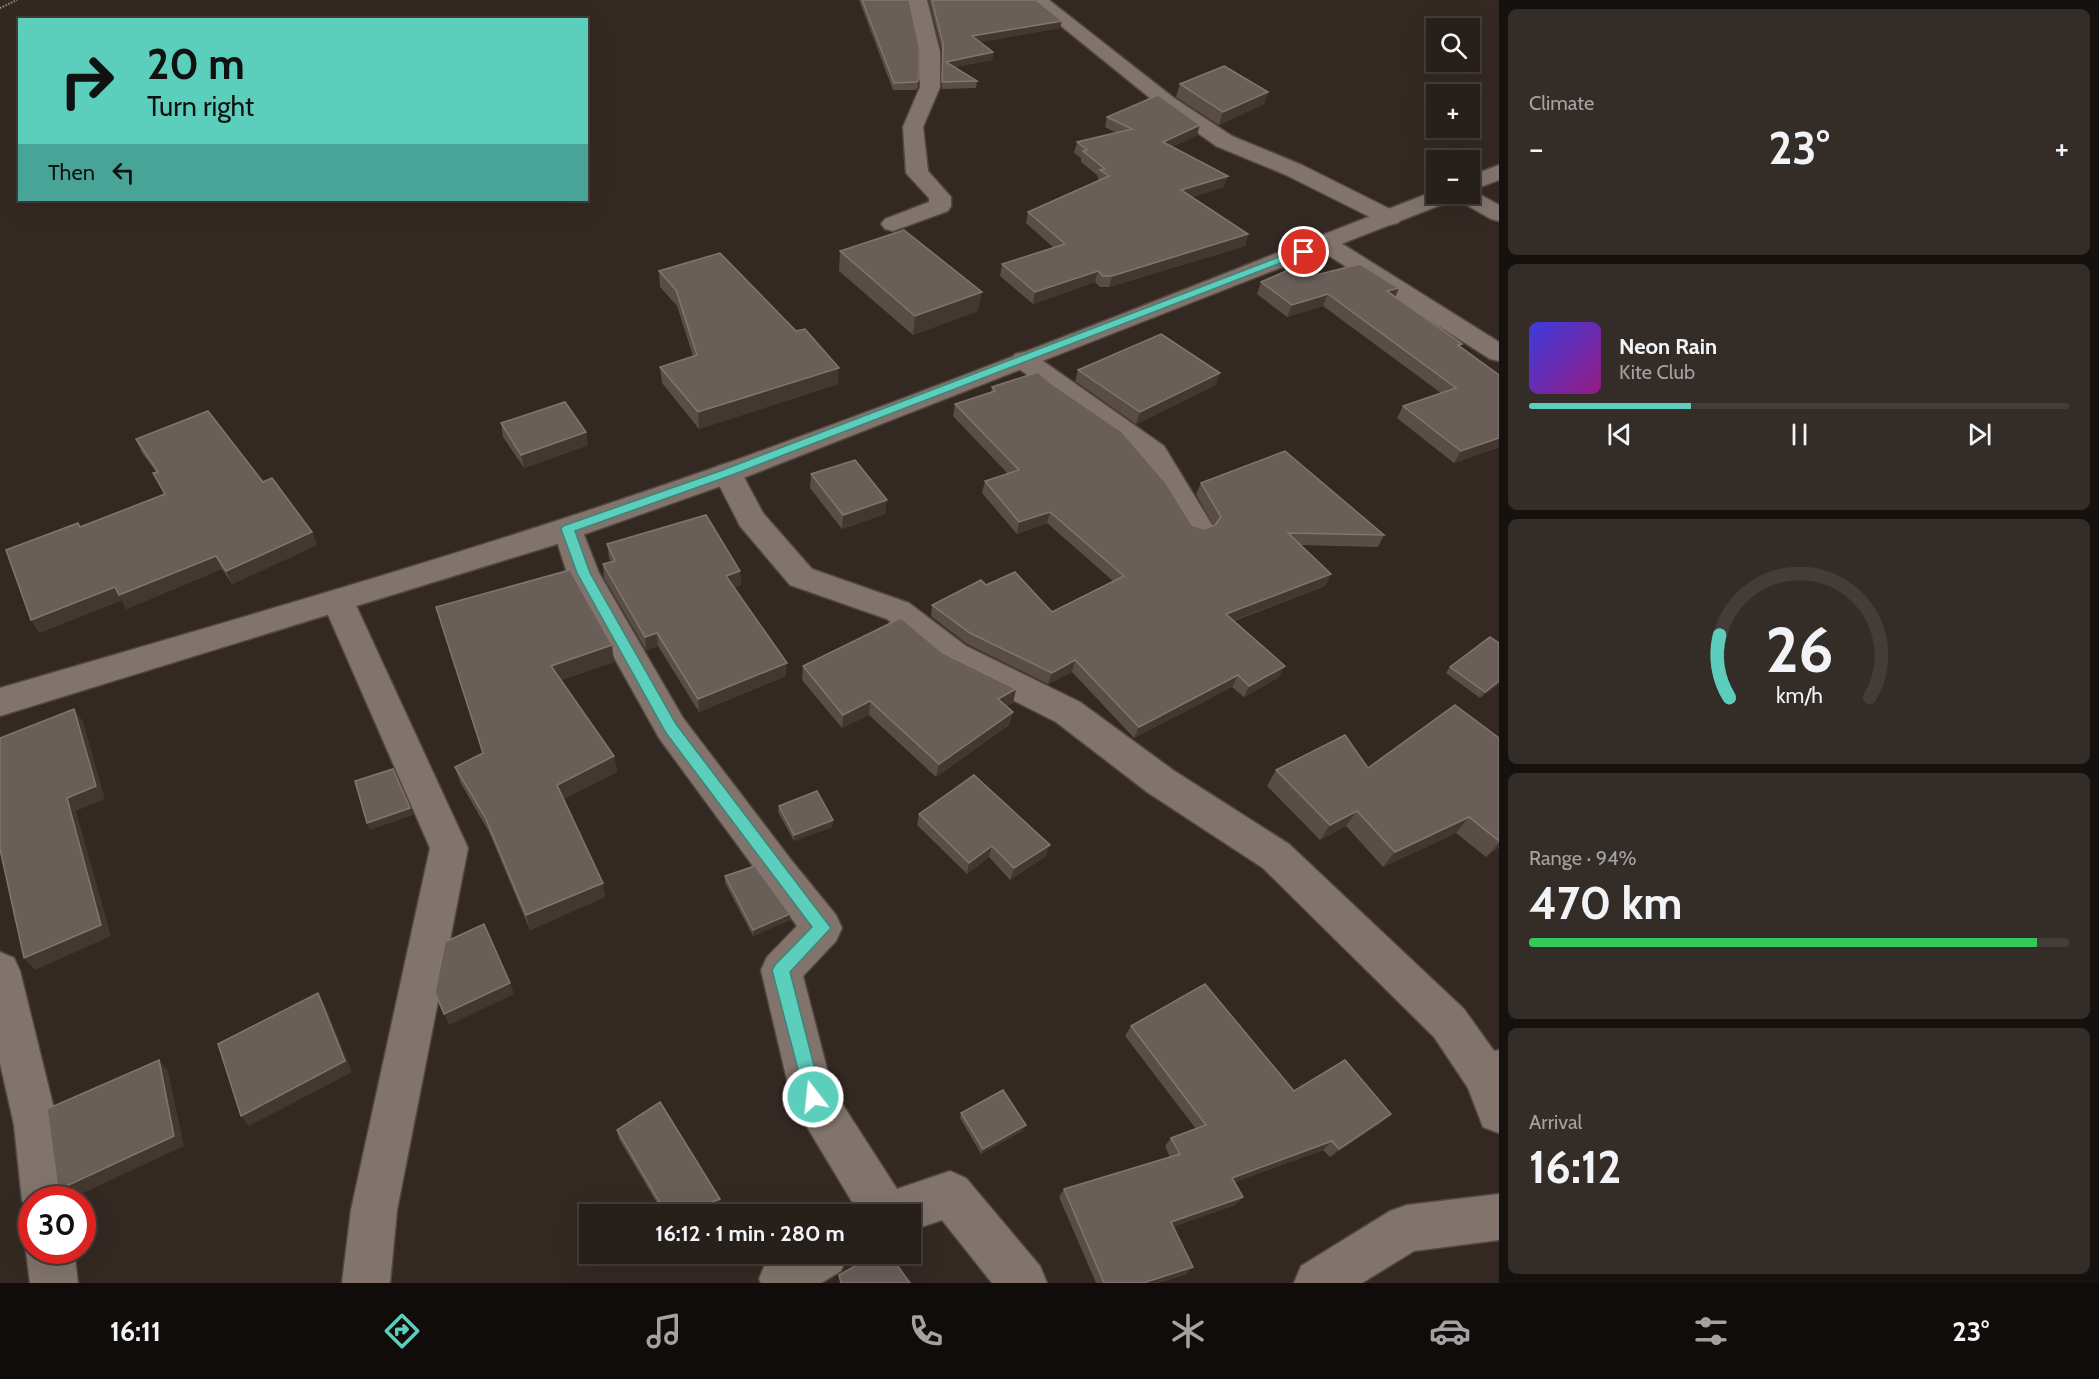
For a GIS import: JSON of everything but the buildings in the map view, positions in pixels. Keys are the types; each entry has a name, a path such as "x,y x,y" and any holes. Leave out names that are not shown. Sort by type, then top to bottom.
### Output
{"street":[{"path":"893,224 940,206 940,197 917,173 913,126 930,87 930,52 918,0"},
{"path":"1038,0 1167,102 1224,141 1294,170 1390,218"},
{"path":"1480,180 1499,172"},
{"path":"0,702 338,602 568,529 728,473 1426,203"},
{"path":"1480,203 1499,214"},
{"path":"1325,243 1499,352"},
{"path":"1024,360 1154,453 1198,528"},
{"path":"728,473 751,519 801,577 898,611 954,655 1068,711 1160,781 1276,856 1449,1023 1494,1086"},
{"path":"568,529 583,573 671,728 778,873 822,928 781,970 813,1097 880,1204"},
{"path":"338,602 448,848 374,1210 366,1283"},
{"path":"0,970 36,1125 43,1186"},
{"path":"920,1204 950,1194 1023,1283"},
{"path":"1318,1283 1407,1228 1499,1217"},
{"path":"52,1264 54,1283"},
{"path":"783,1279 808,1264"}],"path":[{"path":"0,8 17,0"}],"route":[{"path":"813,1097 781,970 822,928 778,873 671,728 583,573 568,529 728,473 1304,252"}]}
